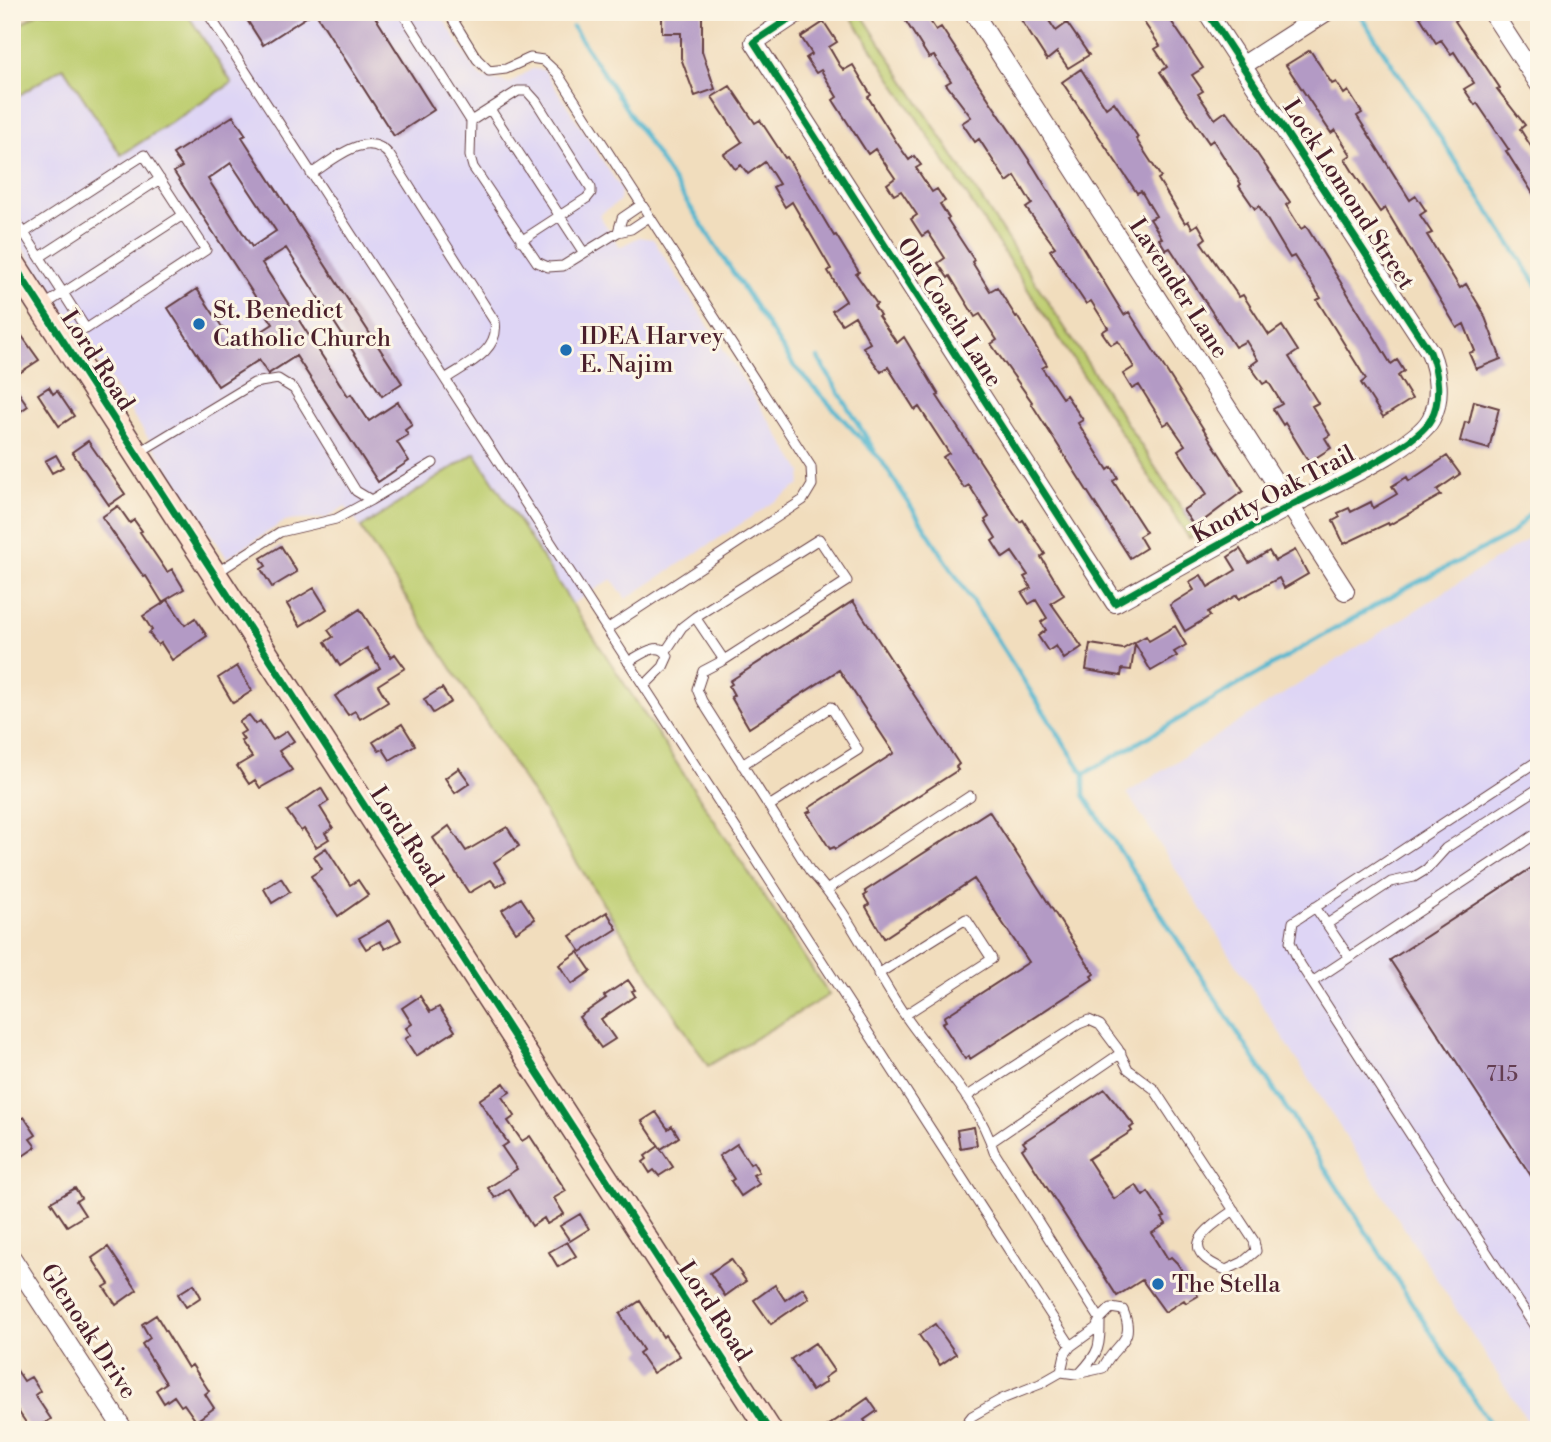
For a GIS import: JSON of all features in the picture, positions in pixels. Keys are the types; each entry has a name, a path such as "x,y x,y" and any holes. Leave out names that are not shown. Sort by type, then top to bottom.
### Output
{"street":[{"name":"Old Coach Lane","path":"799,12 754,42 1115,603"},
{"name":"Lavender Lane","path":"973,12 1345,591"},
{"name":"Lock Lomond Street","path":"1207,12 1430,352 1436,367 1436,405"},
{"path":"1242,66 1325,12"},
{"path":"1492,12 1539,84"},
{"name":"Lord Road","path":"12,262 769,1430"},
{"name":"Knotty Oak Trail","path":"1115,603 1290,505 1399,448 1431,420 1436,405"},
{"name":"Glenoak Drive","path":"12,1258 124,1430"}],"lane":[{"path":"206,12 1071,1346"},
{"path":"402,12 471,121 470,156 473,167 537,262 548,267 563,266 618,232 631,229 649,217"},
{"path":"448,12 477,59 489,71 506,69 530,58 543,60 557,73 811,467 813,485 803,500 607,629"},
{"path":"471,121 521,90 530,93 591,188 587,198 521,241"},
{"path":"490,109 584,253"},
{"path":"311,174 363,144 380,147 390,156 495,322 495,335 486,351 445,379"},
{"path":"12,215 24,233 40,257 86,329 206,250 144,155 24,233 12,240"},
{"path":"40,257 160,179"},
{"path":"618,232 622,218 640,205"},
{"path":"41,307 183,215"},
{"path":"136,453 254,383 278,380 294,389 356,491 372,500"},
{"path":"214,574 280,532 336,519 433,463"},
{"path":"666,651 682,627 695,617 820,540 847,581 703,671 698,689 702,701 742,765 810,870 828,889 878,974 985,1126 994,1152 1100,1319 1100,1347 1096,1356 1080,1373"},
{"path":"695,617 724,660"},
{"path":"628,662 653,649 662,648 666,651 668,656 663,667 643,686"},
{"path":"742,765 831,707 858,750 769,806"},
{"path":"1539,760 1293,922 1290,942 1311,982 1539,1333"},
{"path":"1326,924 1391,882 1414,877 1427,869 1446,848 1539,788"},
{"path":"828,889 970,796"},
{"path":"1311,982 1539,832"},
{"path":"1315,907 1349,957"},
{"path":"878,974 966,919 992,959 905,1015"},
{"path":"965,1097 1089,1020 1100,1026 1121,1053 1128,1069 1154,1089 1234,1210 1254,1241 1256,1251 1243,1262 1226,1270 1211,1264 1200,1251 1199,1239 1204,1231 1234,1210"},
{"path":"991,1142 1121,1053"},
{"path":"961,1430 972,1416 1062,1372 1080,1373 1102,1368 1128,1334 1128,1322 1123,1310 1111,1308 1100,1319 1096,1328 1071,1346 1065,1354 1062,1372"},
{"path":"1096,1356 1106,1361"}],"shaded area":[{"path":"186,12 439,12 480,77 510,83 532,69 544,70 621,189 620,201 599,215 620,247 639,237 653,239 802,472 800,485 626,599 612,579 572,604 475,453 361,528 345,506 327,518 285,521 227,558 12,231 12,100 63,67 232,83"},
{"path":"1539,532 1539,1430 1533,1430 1127,793"}],"green space":[{"path":"39,12 186,12 232,83 121,155 63,67 12,100 12,30"},
{"path":"848,12 860,12 1199,535 1189,538"},
{"path":"475,453 829,995 708,1066 361,528"}],"building":[{"path":"242,12 314,12 263,45"},
{"path":"315,12 372,12 434,110 394,136"},
{"path":"662,12 702,12 702,51 715,89 695,96 681,58 681,33 662,33"},
{"path":"900,12 924,12 936,30 941,27 1035,169 1124,315 1129,312 1243,491 1195,527 1183,510 1207,494 1178,450 1185,445 1169,422 1164,425 1139,385 1132,389 1123,374 1134,367 1118,341 1111,345 1102,332 1108,328 1091,301 1086,304 1050,250 1055,247 1026,208 1032,204 1015,176 1007,182 979,139 975,142 962,123 971,117 946,84 951,81 934,56 929,58"},
{"path":"1016,12 1043,12 1056,31 1067,23 1089,55 1068,68 1057,52 1047,60"},
{"path":"1137,12 1165,12 1203,68 1192,75 1203,91 1198,94 1215,119 1226,111 1241,130 1290,202 1286,205 1301,229 1306,226 1391,364 1397,360 1404,371 1398,376 1412,399 1383,417 1361,383 1366,379 1317,300 1321,298 1294,256 1290,258 1259,206 1255,209 1239,186 1241,184 1213,140 1209,143 1160,72 1167,67 1155,49 1160,46"},
{"path":"1417,12 1468,12 1455,21 1500,88 1497,89 1525,125 1520,129 1539,159 1539,203 1506,151 1509,150 1477,103 1475,105 1464,89 1474,83 1454,52 1451,54 1441,40 1436,43"},
{"path":"824,22 837,42 829,47 840,66 844,70 853,65 871,95 868,97 897,143 909,160 914,156 921,165 916,168 932,192 937,189 945,201 940,204 949,218 947,219 974,260 972,262 990,291 997,287 1047,365 1042,368 1062,398 1066,395 1083,420 1078,423 1108,470 1112,467 1118,478 1113,481 1146,532 1139,536 1146,548 1130,558 1032,402 991,344 997,340 980,314 975,317 950,276 948,278 938,263 945,258 928,232 922,236 911,219 917,215 901,191 894,195 887,184 895,178 875,149 868,154 833,100 837,97 821,70 816,73 806,58 812,54 801,37"},
{"path":"1310,50 1332,84 1336,82 1344,94 1348,91 1362,113 1357,116 1410,200 1416,196 1426,211 1420,215 1432,233 1427,235 1460,288 1466,284 1483,312 1501,359 1476,369 1469,353 1475,351 1464,324 1457,328 1385,208 1380,212 1353,172 1345,159 1351,155 1335,130 1331,133 1286,65"},
{"path":"1081,69 1106,108 1114,102 1138,137 1136,139 1161,177 1158,179 1185,223 1188,221 1192,228 1198,224 1206,238 1201,242 1239,297 1243,295 1269,335 1282,326 1298,351 1289,357 1318,403 1312,406 1330,435 1325,438 1331,448 1309,462 1273,409 1282,404 1268,381 1263,384 1250,366 1258,360 1246,341 1235,347 1170,248 1166,250 1150,219 1156,216 1141,191 1137,193 1062,82"},
{"path":"730,86 755,123 760,120 785,158 787,157 859,272 856,274 877,304 874,306 880,315 878,316 897,343 904,337 939,395 937,396 1020,522 1023,520 1045,554 1041,557 1064,595 1051,603 1082,647 1064,659 1056,646 1048,651 1038,636 1046,630 1041,622 1047,618 1036,600 1029,604 1022,593 1031,588 1024,577 1028,575 1012,552 1003,558 992,541 996,538 985,520 989,517 969,485 964,488 943,457 949,453 919,407 915,410 888,367 881,372 863,347 870,343 855,316 842,324 832,311 846,301 828,271 831,269 792,202 785,207 773,187 779,184 765,162 748,174 741,165 735,169 724,154 742,142 712,97"},
{"path":"233,116 246,135 242,137 402,383 382,396 286,248 262,263 348,396 351,394 369,421 398,402 412,425 405,430 408,435 397,442 409,461 378,482 296,356 268,374 259,360 218,386 168,308 197,289 236,348 273,324 174,172 182,167 173,154","holes":["231,163 276,231 252,247 208,179"]},
{"path":"12,322 39,360 12,378"},
{"path":"12,383 28,406 12,417"},
{"path":"49,387 53,394 57,391 74,416 59,426 38,394"},
{"path":"1474,401 1499,408 1489,449 1460,441 1465,422 1469,423"},
{"path":"88,441 125,494 109,505 72,452"},
{"path":"56,455 63,467 52,473 45,461"},
{"path":"1447,456 1460,474 1437,490 1441,495 1389,525 1388,523 1344,544 1333,521 1340,517 1338,513 1349,508 1351,512 1371,502 1373,508 1397,494 1392,486 1407,477 1409,481"},
{"path":"118,506 130,523 134,520 167,572 172,569 184,589 162,602 102,517"},
{"path":"281,546 297,572 272,587 261,569 266,566 261,558"},
{"path":"1240,549 1249,563 1269,551 1275,561 1295,550 1308,574 1284,588 1279,578 1239,599 1237,595 1208,612 1210,616 1185,631 1170,605 1194,590 1189,582 1201,575 1208,587 1236,570 1228,557"},
{"path":"314,588 327,609 300,626 287,604"},
{"path":"168,600 185,625 195,618 207,636 172,660 161,643 158,645 149,633 152,630 143,616"},
{"path":"853,601 959,764 956,767 958,770 835,849 830,849 807,813 811,811 809,808 894,753 839,670 749,728 731,697 734,695 729,686 732,684 730,681"},
{"path":"360,609 391,657 395,654 405,668 378,685 388,702 360,719 355,711 348,715 335,696 380,668 367,648 340,666 325,642 333,637 328,630"},
{"path":"1175,626 1186,645 1174,652 1177,656 1151,671 1135,644 1131,670 1122,669 1121,676 1086,670 1090,644 1123,649 1146,636 1149,641"},
{"path":"237,666 252,691 233,703 218,678"},
{"path":"442,688 451,702 433,713 424,699"},
{"path":"249,715 256,724 260,721 273,740 287,731 294,741 279,751 292,770 260,788 255,780 249,784 237,766 252,757 241,741 244,740 240,734 245,731 239,722"},
{"path":"402,724 415,745 390,760 383,749 379,751 373,742"},
{"path":"459,768 470,783 455,793 445,778"},
{"path":"321,788 329,801 320,807 333,828 325,833 329,839 316,847 287,811"},
{"path":"989,811 1094,974 1091,976 1093,979 970,1059 969,1056 965,1059 942,1023 946,1021 944,1017 1029,962 974,879 884,938 866,907 869,904 864,896 867,894 865,891"},
{"path":"449,826 466,851 507,827 519,846 494,862 506,881 497,887 491,880 469,893 433,838"},
{"path":"326,848 350,885 358,880 368,895 338,916 311,876 322,869 314,856"},
{"path":"1539,863 1539,1188 1390,960"},
{"path":"281,878 290,892 272,903 264,889"},
{"path":"521,898 535,919 516,932 502,910"},
{"path":"607,912 617,929 581,952 570,936"},
{"path":"390,920 401,940 385,949 380,941 366,949 359,938"},
{"path":"578,952 591,971 572,984 559,965"},
{"path":"628,980 635,990 632,991 635,996 601,1019 615,1039 601,1048 579,1017"},
{"path":"420,996 430,1012 439,1007 455,1031 416,1056 405,1039 411,1035 406,1028 412,1024 402,1008"},
{"path":"504,1083 510,1092 502,1097 515,1116 508,1121 522,1141 530,1136 566,1191 554,1198 564,1214 547,1224 544,1218 532,1226 509,1189 495,1198 488,1188 517,1169 502,1147 508,1143 479,1100"},
{"path":"1105,1089 1134,1125 1130,1128 1132,1131 1088,1159 1114,1199 1136,1185 1143,1196 1148,1192 1165,1217 1162,1218 1166,1224 1152,1233 1168,1259 1171,1257 1177,1263 1198,1296 1186,1303 1184,1300 1165,1312 1142,1280 1117,1296 1022,1149 1026,1146 1023,1142"},
{"path":"656,1112 668,1129 672,1126 679,1137 661,1149 642,1121"},
{"path":"24,1117 36,1135 30,1139 36,1147 17,1160 12,1154 12,1124"},
{"path":"974,1127 977,1145 960,1148 957,1130"},
{"path":"737,1144 750,1164 753,1162 759,1172 753,1175 759,1184 741,1196 719,1156"},
{"path":"659,1146 673,1167 659,1176 654,1170 650,1173 643,1162 647,1159 645,1156"},
{"path":"75,1188 81,1198 76,1201 85,1215 67,1226 51,1202"},
{"path":"580,1214 589,1229 570,1241 560,1226"},
{"path":"567,1242 576,1256 558,1267 549,1252"},
{"path":"108,1247 137,1290 116,1305 104,1287 109,1284 92,1258"},
{"path":"731,1259 746,1281 725,1296 710,1273"},
{"path":"194,1284 201,1297 186,1307 178,1294"},
{"path":"775,1285 785,1300 803,1288 809,1298 771,1324 754,1300"},
{"path":"640,1301 663,1337 665,1335 680,1356 653,1373 639,1353 643,1350 620,1314"},
{"path":"156,1315 188,1368 192,1365 209,1391 205,1394 214,1408 196,1421 184,1404 181,1406 174,1396 164,1403 156,1390 166,1383 142,1344 150,1338 142,1324"},
{"path":"935,1324 956,1354 940,1365 919,1335"},
{"path":"815,1343 834,1371 824,1378 826,1382 812,1391 791,1359"},
{"path":"12,1363 24,1381 31,1377 40,1391 35,1395 51,1419 42,1425 46,1430 31,1430 12,1402"},
{"path":"868,1398 877,1411 864,1420 867,1424 859,1430 822,1430"}],"waterway":[{"path":"1358,12 1539,288"},
{"path":"573,27 794,366 881,460 1084,774"},
{"path":"818,358 874,450"},
{"path":"1494,1430 1084,795 1084,774 1404,589 1510,535 1539,504"}],"cycle path":[{"path":"799,12 754,42 1115,603 1389,454 1422,430 1431,419 1437,403 1437,377 1430,352 1207,12"},
{"path":"12,262 769,1430"}],"place":[{"name":"St. Benedict Catholic Church","path":"199,324"},
{"name":"IDEA Harvey E. Najim","path":"566,350"},
{"name":"The Stella","path":"1158,1284"}]}
